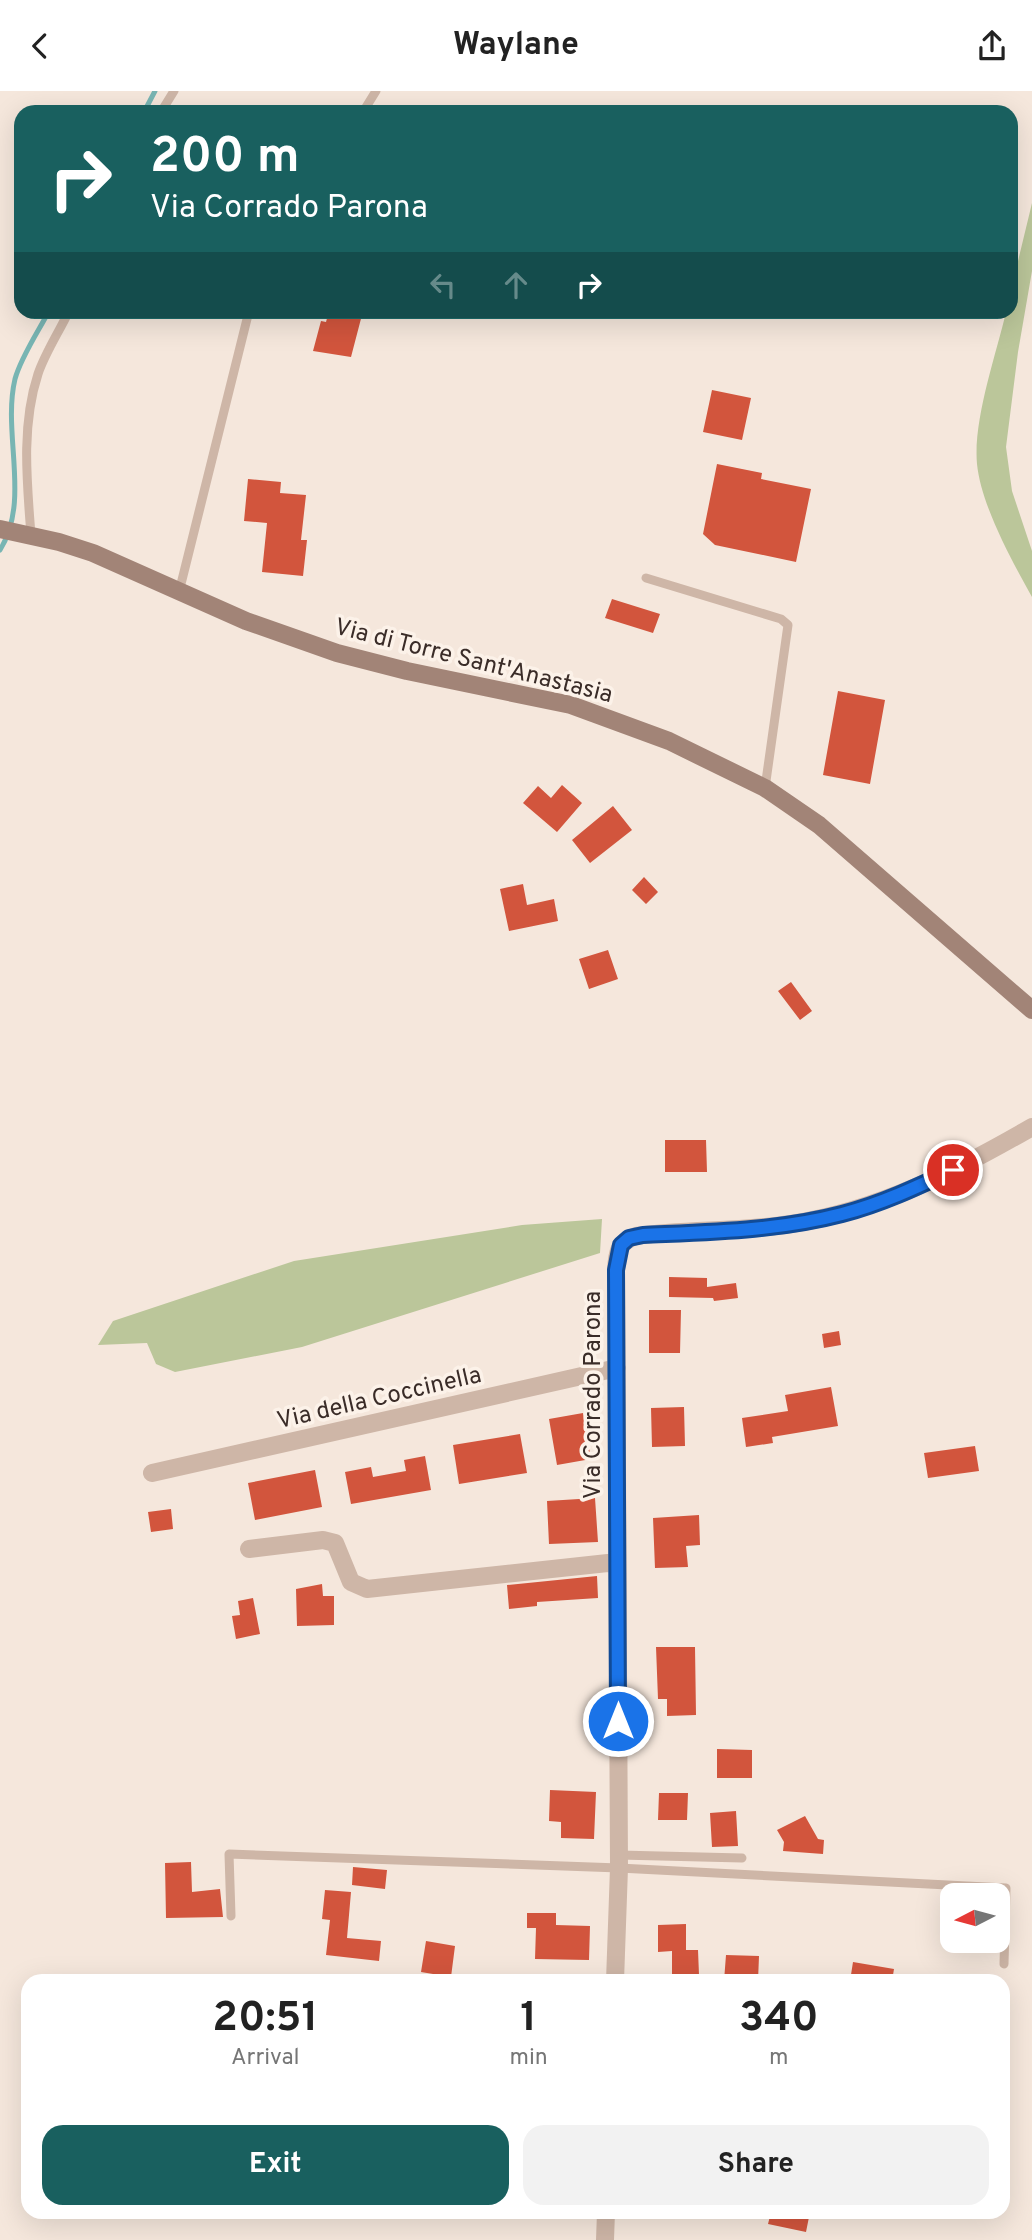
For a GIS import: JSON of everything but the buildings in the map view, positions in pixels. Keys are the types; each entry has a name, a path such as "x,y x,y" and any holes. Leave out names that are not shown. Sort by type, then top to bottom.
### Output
{"street":[{"name":"Via di Torre Sant'Anastasia","path":"0,529 93,553 246,621 337,653 407,671 571,705 669,741 765,787 850,851 1031,1008"},
{"name":"Via Corrado Parona","path":"615,1974 619,1861 618,1249 624,1241 643,1235 770,1227 844,1213 894,1196 953,1170 1032,1127"},
{"name":"Via della Coccinella","path":"152,1472 617,1367"},
{"path":"248,1549 323,1540 335,1543 351,1582 367,1589 617,1562"},
{"path":"606,2219 606,2240"}],"lane":[{"path":"29,535 27,452 31,404 38,373 65,319"},
{"path":"179,592 246,319"},
{"path":"646,578 781,619 788,625 765,787"},
{"path":"231,1916 229,1854 619,1861 742,1858"},
{"path":"619,1861 1006,1888 1004,1964"}],"green space":[{"path":"1032,203 1032,271 1006,447 1012,491 1032,551 1032,597 991,515 977,464 978,428 1004,319 1018,319 1018,261"},
{"path":"602,1219 600,1253 302,1347 175,1372 156,1364 147,1343 98,1345 113,1321 294,1261 522,1225"}],"waterway":[{"path":"148,105 155,91"},
{"path":"0,550 9,531 14,510 12,400 15,379 25,353 44,319"}],"route":[{"path":"618,1721 618,1249 624,1241 636,1236 742,1230 821,1219 894,1196 953,1170"}]}
